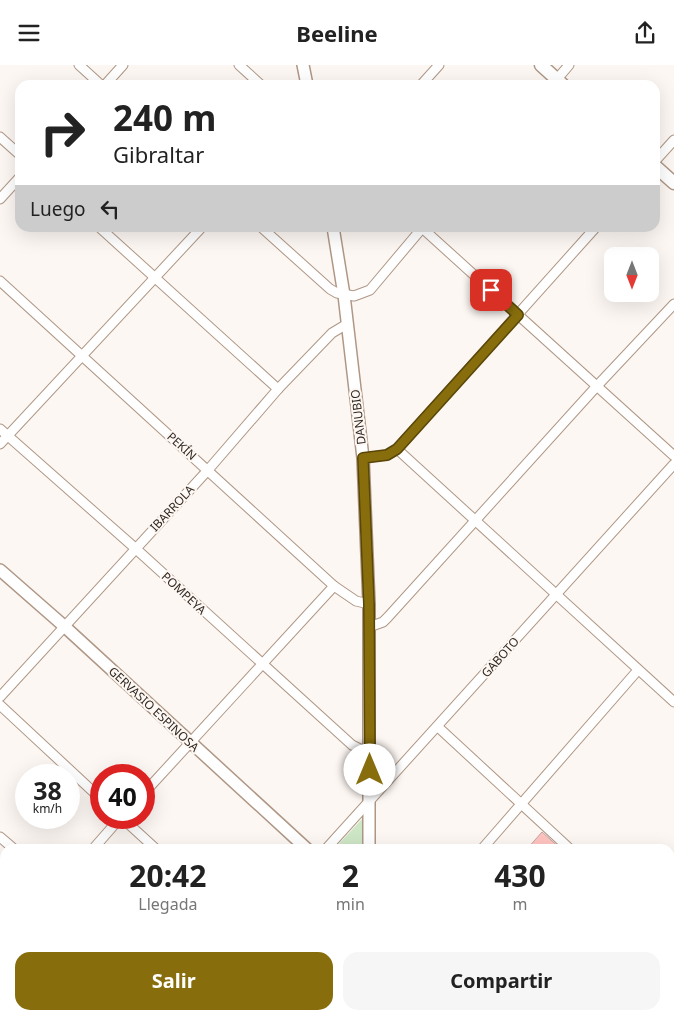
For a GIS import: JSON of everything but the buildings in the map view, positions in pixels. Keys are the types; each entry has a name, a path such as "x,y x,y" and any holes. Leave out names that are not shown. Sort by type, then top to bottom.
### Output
{"main road":[{"path":"541,65 554,80"},
{"path":"660,170 674,183"}],"street":[{"path":"79,65 96,80"},
{"path":"110,80 123,65"},
{"path":"239,65 256,80"},
{"path":"303,65 306,80"},
{"path":"426,80 439,65"},
{"path":"559,80 569,65"},
{"path":"0,137 15,150"},
{"path":"660,155 674,140"},
{"path":"0,199 15,182"},
{"path":"104,232 278,389"},
{"path":"0,445 197,232"},
{"path":"267,232 330,289 344,295 354,296 370,290 419,232"},
{"name":"DANUBIO","path":"334,232 344,295 363,458 369,604 369,844"},
{"path":"426,232 674,456"},
{"path":"363,458 387,455 397,449 592,232"},
{"name":"PEKÍN","path":"0,281 334,586 356,601 369,604"},
{"path":"369,627 383,622 596,387 674,304"},
{"name":"IBARROLA","path":"0,697 208,469 278,389 332,333 347,324"},
{"name":"POMPEYA","path":"0,429 135,548 352,745 370,755"},
{"path":"397,449 674,702"},
{"name":"GABOTO","path":"330,844 674,464"},
{"name":"GERVASIO ESPINOSA","path":"0,570 64,626 301,844"},
{"path":"155,781 334,586"},
{"path":"487,844 638,670"},
{"path":"0,705 90,789"},
{"path":"438,727 565,844"},
{"path":"97,844 110,829"},
{"path":"134,829 151,844"}],"green space":[{"path":"363,818 362,844 339,844"}],"route":[{"path":"370,770 369,604 363,458 387,455 397,449 518,315 491,290"}]}
